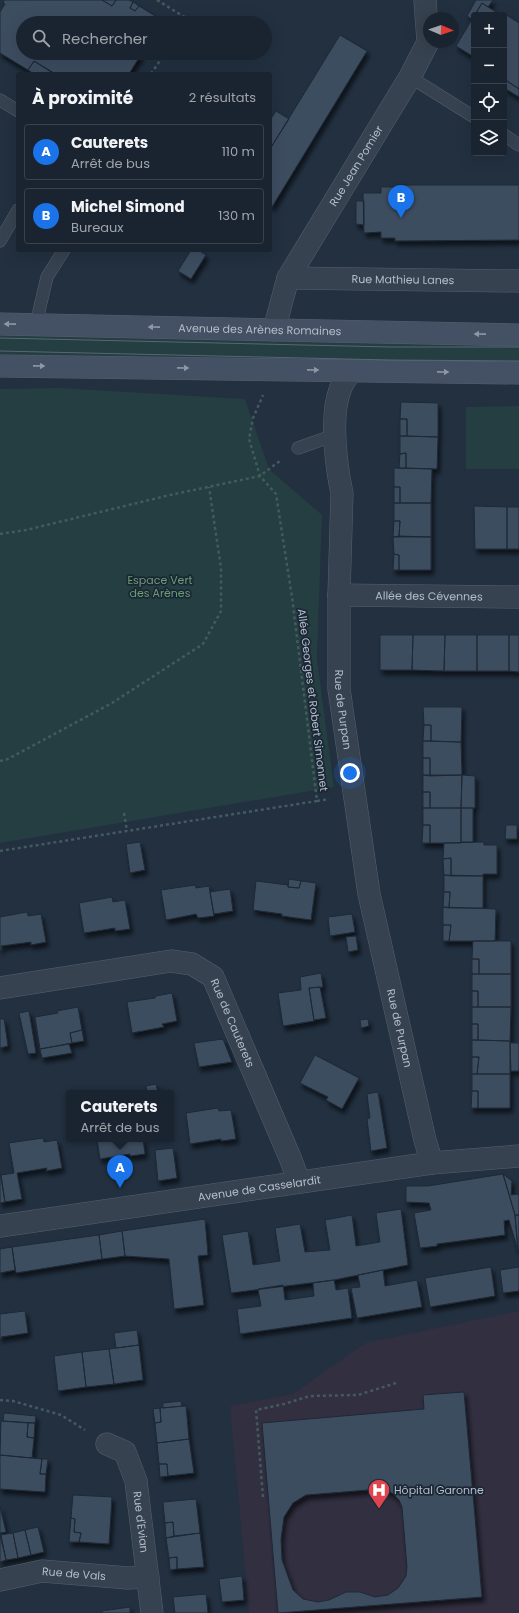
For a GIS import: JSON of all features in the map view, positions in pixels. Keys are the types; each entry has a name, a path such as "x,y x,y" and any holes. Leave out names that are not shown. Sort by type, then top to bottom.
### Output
{"main road":[{"name":"Avenue des Arènes Romaines","path":"0,324 519,335"},
{"path":"0,366 345,380 519,373"}],"street":[{"name":"Rue Jean Pomier","path":"274,330 288,278 410,77 428,42 425,0"},
{"name":"Rue Mathieu Lanes","path":"288,278 519,281"},
{"name":"Rue de Purpan","path":"345,380 336,402 335,435 338,477 342,493 339,595 339,689 369,894 425,1140 432,1163"},
{"name":"Allée des Cévennes","path":"339,595 519,597"},
{"name":"Rue de Cauterets","path":"0,988 171,961 192,964 213,977 299,1182"},
{"name":"Avenue de Casselardit","path":"0,1226 432,1163 519,1156"},
{"name":"Rue d'Evian","path":"107,1444 124,1452 136,1480 152,1613"},
{"name":"Rue de Vals","path":"0,1580 42,1571 128,1578 148,1578"}],"lane":[{"path":"410,77 471,115"},
{"path":"0,100 16,110"},
{"path":"507,137 519,145"},
{"path":"0,241 16,213"},
{"path":"38,325 39,311 47,277 63,252"},
{"path":"298,448 335,435"}],"path":[{"path":"158,0 183,16"},
{"path":"153,72 160,60"},
{"name":"Allée Georges et Robert Simonnet","path":"0,851 317,801 292,597 276,494 260,476 249,439 253,418 263,394"},
{"path":"0,534 26,530 260,476 298,448"},
{"path":"0,761 8,759 112,703 203,644 221,612 221,568 209,487"},
{"path":"124,813 127,831"},
{"path":"263,1498 256,1410 284,1404 310,1396 358,1395 396,1383"},
{"path":"0,1400 13,1401 61,1415 107,1444"}],"shaded area":[{"name":"Hôpital Garonne","path":"519,1311 519,1613 249,1613 230,1406 293,1394 365,1343"}],"green space":[{"path":"0,332 519,342 519,368 0,358"},
{"name":"Espace Vert des Arènes","path":"60,388 245,399 269,469 322,515 317,659 334,787 0,843 0,389"},
{"path":"519,406 519,469 466,469 466,407"}],"building":[{"path":"4,0 102,0 112,6 116,0 129,0 133,2 130,8 135,11 139,6 155,16 16,16 16,60 138,60 130,72 51,72 34,61 28,70 0,53 0,12 5,4 3,3"},
{"path":"102,0 116,0 112,6"},
{"path":"476,0 493,0 488,7 482,3 476,12 471,12 471,18 467,16"},
{"path":"133,2 139,6 135,11 130,8"},
{"path":"482,3 496,12 477,12"},
{"path":"507,15 519,23 519,89 507,81"},
{"path":"471,21 471,55 459,48 459,41"},
{"path":"340,35 367,51 272,207 272,146"},
{"path":"34,61 52,72 31,72 28,70"},
{"path":"507,81 519,89 519,97 507,90"},
{"path":"276,111 289,119 272,146 272,117"},
{"path":"394,185 519,185 519,240 395,241 395,238 381,238 381,232 364,233 363,193 381,193 381,187 394,187"},
{"path":"356,201 364,201 364,225 356,224"},
{"path":"190,252 201,252 206,255 191,279 178,271"},
{"path":"401,402 438,403 438,437 407,436 407,419 400,419"},
{"path":"400,419 407,419 407,436 400,436"},
{"path":"400,436 438,437 437,469 406,468 406,453 400,454"},
{"path":"406,453 406,468 399,468 400,454"},
{"path":"394,468 432,469 431,503 400,503 400,487 394,487"},
{"path":"394,487 400,487 400,503 394,503"},
{"path":"394,503 431,503 431,537 399,536 400,521 394,521"},
{"path":"474,506 507,507 507,549 475,549"},
{"path":"507,507 519,507 519,549 507,549"},
{"path":"394,521 400,521 399,536 393,537"},
{"path":"393,537 431,537 431,570 399,570 399,555 394,554"},
{"path":"394,554 399,555 399,570 393,570"},
{"path":"380,635 413,635 412,670 380,670"},
{"path":"413,635 445,635 444,671 412,670"},
{"path":"445,635 477,635 477,671 444,671"},
{"path":"477,635 509,635 509,671 477,671"},
{"path":"509,635 519,635 519,672 509,671"},
{"path":"423,707 462,707 461,742 431,741 431,725 424,725"},
{"path":"424,725 431,725 431,741 423,741"},
{"path":"423,741 461,742 462,775 430,776 430,758 423,758"},
{"path":"423,758 430,758 430,776 423,775"},
{"path":"423,775 462,775 461,808 430,808 430,792 423,792"},
{"path":"462,775 475,776 475,808 461,808"},
{"path":"423,792 430,792 430,808 423,808"},
{"path":"423,808 461,808 461,843 430,843 430,825 423,825"},
{"path":"461,808 473,808 473,842 461,842"},
{"path":"423,825 430,825 430,843 422,843"},
{"path":"506,825 517,825 517,839 505,839"},
{"path":"140,842 145,870 130,873 126,844"},
{"path":"484,842 484,845 497,845 497,874 483,874 483,876 451,876 451,858 443,859 444,843"},
{"path":"451,858 451,876 444,875 443,859"},
{"path":"444,875 483,876 483,908 449,908 450,892 444,892"},
{"path":"289,879 301,881 299,888 288,887"},
{"path":"256,881 299,888 301,881 316,883 311,920 253,910"},
{"path":"195,885 196,888 209,886 214,916 198,918 196,914 166,920 161,890"},
{"path":"230,889 233,911 214,914 210,892"},
{"path":"444,892 450,892 449,908 443,907"},
{"path":"112,897 113,902 125,900 130,929 115,931 115,928 84,933 79,903"},
{"path":"443,907 496,909 495,941 449,941 451,925 443,925"},
{"path":"27,912 28,916 41,914 46,942 31,945 31,942 1,946 2,950 0,950 0,917"},
{"path":"352,914 355,932 330,936 328,917"},
{"path":"443,925 451,925 449,941 443,941"},
{"path":"356,936 358,950 348,952 346,937"},
{"path":"473,941 511,941 511,974 479,974 479,959 472,959"},
{"path":"472,959 479,959 479,974 472,974"},
{"path":"321,973 323,987 309,988 314,1021 283,1026 278,993 301,990 300,977"},
{"path":"472,974 511,974 511,1007 478,1007 478,991 472,991"},
{"path":"320,987 326,1018 314,1020 309,988"},
{"path":"472,991 478,991 478,1007 472,1007"},
{"path":"172,993 177,1021 162,1024 164,1027 132,1033 127,1002 155,998 156,996"},
{"path":"78,1007 82,1030 70,1033 72,1043 40,1049 35,1017 58,1013 57,1011"},
{"path":"472,1007 511,1007 510,1041 478,1040 478,1024 472,1024"},
{"path":"29,1011 36,1053 28,1054 19,1013"},
{"path":"0,1019 4,1019 8,1046 0,1048"},
{"path":"368,1019 369,1026 361,1028 360,1020"},
{"path":"472,1024 478,1024 478,1040 472,1040"},
{"path":"82,1030 84,1041 72,1043 70,1033"},
{"path":"223,1039 232,1062 199,1067 194,1043"},
{"path":"472,1040 510,1041 510,1074 477,1074 479,1057 472,1057"},
{"path":"510,1043 519,1043 519,1071 511,1071"},
{"path":"69,1044 72,1053 42,1058 40,1049"},
{"path":"315,1055 359,1078 342,1109 326,1100 328,1097 300,1083"},
{"path":"472,1057 479,1057 477,1074 472,1074"},
{"path":"472,1074 510,1074 510,1108 478,1108 478,1091 472,1091"},
{"path":"156,1084 157,1090 147,1090 146,1086"},
{"path":"472,1091 478,1091 478,1108 471,1108"},
{"path":"378,1092 387,1148 371,1151 367,1119 370,1118 367,1094"},
{"path":"218,1108 219,1111 231,1110 236,1139 221,1141 221,1139 190,1144 186,1113"},
{"path":"43,1138 44,1142 57,1140 62,1168 46,1171 47,1168 17,1173 22,1199 5,1202 1,1175 14,1173 9,1143"},
{"path":"97,1142 143,1142 145,1154 130,1156 130,1154 100,1159"},
{"path":"173,1148 177,1178 158,1181 155,1150"},
{"path":"0,1172 5,1202 0,1203"},
{"path":"503,1174 515,1215 518,1251 509,1220 504,1221 505,1235 437,1244 437,1246 420,1248 414,1213 431,1210 429,1203 406,1202 406,1186 428,1186"},
{"path":"503,1174 512,1181 511,1195 519,1194 519,1215 515,1215"},
{"path":"401,1209 408,1265 334,1280 231,1293 222,1235 248,1231 253,1265 280,1261 275,1228 300,1224 305,1252 330,1250 325,1220 352,1215 356,1246 380,1242 376,1213"},
{"path":"515,1215 519,1215 519,1251 518,1251"},
{"path":"205,1219 208,1255 198,1256 204,1305 174,1309 169,1259 125,1256 122,1231"},
{"path":"122,1231 125,1256 102,1259 99,1235"},
{"path":"99,1235 102,1259 16,1273 12,1247"},
{"path":"12,1247 15,1270 0,1273 0,1249"},
{"path":"491,1267 495,1296 430,1307 425,1278"},
{"path":"519,1267 519,1291 503,1293 500,1270"},
{"path":"383,1270 385,1286 417,1280 422,1307 357,1318 351,1288 360,1287 358,1275"},
{"path":"334,1280 336,1290 348,1288 352,1318 240,1334 237,1309 261,1306 258,1289 283,1285 285,1300 314,1296 313,1283"},
{"path":"25,1311 28,1333 1,1337 2,1338 0,1339 0,1314"},
{"path":"137,1330 139,1345 116,1348 114,1333"},
{"path":"139,1345 143,1380 114,1384 109,1349"},
{"path":"109,1349 114,1384 86,1387 82,1352"},
{"path":"82,1352 86,1387 58,1391 54,1356"},
{"path":"464,1392 482,1597 278,1613 262,1423 424,1409 423,1395","holes":["380,1489 392,1493 399,1500 402,1507 407,1567 406,1576 398,1588 388,1595 375,1597 360,1592 346,1592 329,1600 318,1602 303,1599 293,1590 282,1560 281,1539 284,1517 293,1503 306,1495"]},
{"path":"181,1401 182,1406 163,1408 163,1403"},
{"path":"186,1406 189,1439 157,1443 155,1423 161,1422 160,1408"},
{"path":"160,1408 161,1422 155,1423 153,1409"},
{"path":"4,1413 36,1416 35,1423 3,1421"},
{"path":"1,1421 28,1423 27,1437 34,1438 32,1458 0,1455"},
{"path":"28,1423 35,1423 34,1438 27,1437"},
{"path":"189,1439 194,1473 168,1476 167,1464 159,1464 157,1443"},
{"path":"0,1455 42,1459 40,1474 46,1474 45,1492 0,1489"},
{"path":"42,1459 48,1459 46,1474 40,1474"},
{"path":"159,1464 167,1464 168,1476 160,1477"},
{"path":"73,1495 112,1497 109,1544 79,1542 81,1533 74,1532 75,1519 71,1518"},
{"path":"196,1499 200,1533 174,1536 173,1522 165,1523 163,1502"},
{"path":"0,1506 6,1532 0,1533"},
{"path":"71,1518 75,1519 74,1532 81,1533 79,1542 69,1542"},
{"path":"173,1522 174,1536 166,1538 165,1523"},
{"path":"38,1527 44,1552 31,1555 25,1530"},
{"path":"25,1530 31,1555 18,1558 13,1533"},
{"path":"13,1533 18,1558 6,1560 1,1535"},
{"path":"200,1533 204,1567 177,1569 177,1557 169,1558 166,1538"},
{"path":"0,1535 6,1560 0,1562"},
{"path":"177,1557 177,1569 170,1570 169,1558"},
{"path":"242,1576 244,1600 222,1602 219,1579"},
{"path":"206,1594 208,1613 175,1613 173,1597"},
{"path":"130,1607 130,1613 102,1613 102,1611"}],"tram line":[{"path":"0,338 390,347 519,347"},
{"path":"0,351 390,360 519,361"}],"place":[{"name":"Michel Simond","path":"401,218"},
{"name":"Cauterets","path":"120,1188"},
{"name":"Hôpital Garonne","path":"379,1510"}]}
